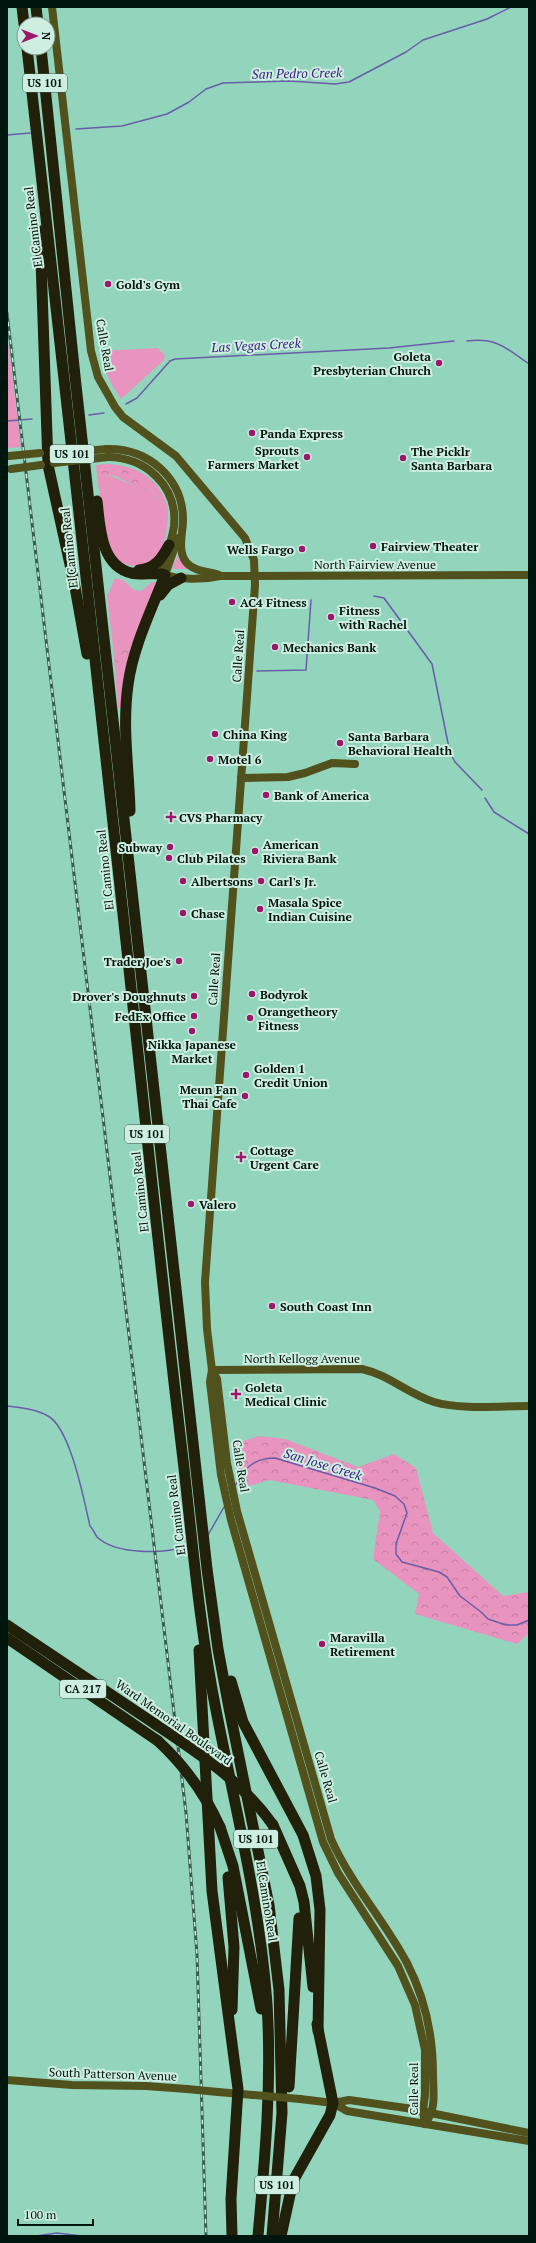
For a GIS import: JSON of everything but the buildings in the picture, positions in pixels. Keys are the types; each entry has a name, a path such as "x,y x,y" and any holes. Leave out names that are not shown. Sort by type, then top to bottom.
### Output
{"highway":[{"name":"El Camino Real","path":"28,56 104,738 161,1274 201,1612 216,1710 246,1851 260,1938 266,1998 269,2078 268,2125 258,2236"},
{"name":"El Camino Real","path":"42,56 80,420 207,1569 218,1649 259,1850 273,1933 279,1990 282,2057 281,2134 272,2236"},
{"path":"40,171 38,191 47,459 79,605 98,724 104,738"},
{"path":"80,420 91,467 103,542 107,553 116,564 133,573 164,574 129,676 126,704 130,822 127,847"},
{"path":"116,564 134,570 147,569 158,562 169,545"},
{"path":"137,649 162,591 168,585 181,578"},
{"path":"207,1569 238,1710 248,1733 303,1835 316,1876 320,1910 318,2031 333,2103 330,2115 293,2181 281,2236"},
{"path":"201,1612 198,1638 212,1891 230,2042 238,2094 231,2199 232,2236"},
{"name":"Ward Memorial Boulevard","path":"7,1625 155,1724 226,1774 253,1799 273,1825 300,1886 304,1902 318,2031"},
{"name":"Ward Memorial Boulevard","path":"7,1638 158,1741 191,1777 212,1809 220,1827"},
{"path":"220,1827 230,1889 234,1947 230,2042"},
{"path":"220,1827 233,1866 247,1929 261,2010 263,2063 269,2078"},
{"path":"281,2134 287,2112 300,1925 293,1871"}],"main road":[{"name":"Calle Real","path":"52,7 92,351 98,377 107,396 124,417 176,456 245,538 253,554 255,576 205,1282 207,1329 212,1370 210,1382 224,1488 230,1520 323,1842 338,1873 398,1966 415,2004 425,2050 425,2095 423,2111 425,2124"},
{"name":"North Fairview Avenue","path":"9,469 47,459 108,453 142,455 163,471 172,482 179,498 182,512 181,550 186,561 195,568 220,576"},
{"name":"North Fairview Avenue","path":"108,453 141,465 155,474 163,483 169,495 174,512 174,530 169,545 164,574"},
{"name":"North Fairview Avenue","path":"8,456 47,459"},
{"name":"North Fairview Avenue","path":"164,574 182,528"},
{"name":"North Fairview Avenue","path":"164,574 181,578 206,578 220,576 529,575"},
{"path":"241,778 288,777 305,773 332,763 355,764"},
{"name":"North Kellogg Avenue","path":"212,1370 362,1369 385,1376 426,1399 442,1404 529,1406"},
{"name":"Calle Real","path":"212,1370 217,1379 230,1477 236,1506 331,1839 353,1881 407,1963 422,1999 433,2048 432,2113 425,2124"},
{"name":"South Patterson Avenue","path":"7,2080 72,2085 146,2086 333,2103"},
{"path":"333,2103 349,2100 423,2111 529,2132"},
{"path":"333,2103 347,2111 529,2141"}],"green space":[{"path":"7,334 21,447 7,448"},
{"path":"158,348 165,356 163,361 121,399 108,376 100,351"},
{"path":"105,464 126,467 145,475 159,488 168,508 150,490 137,487 115,476 97,476 96,465"},
{"path":"108,475 137,487 150,490 168,508 167,527 162,547 158,555 151,562 143,566 133,566 120,562 114,557 106,540 97,476"},
{"path":"179,553 187,568 187,569 172,569"},
{"path":"115,578 123,580 134,590 141,591 152,582 157,582 123,707 118,708 115,671 118,673 129,656 117,651 114,656 107,596"},
{"path":"121,646 132,649 126,664 118,673 115,671 114,656"},
{"path":"259,1436 285,1439 358,1467 394,1454 416,1468 433,1533 503,1596 529,1592 529,1633 517,1644 415,1614 419,1594 373,1559 380,1511 373,1500 269,1480 239,1489 231,1445"}],"waterway":[{"name":"San Pedro Creek","path":"76,129 122,126 167,114 189,102 206,89 223,83 290,81 335,84 349,82 406,52 423,40 487,19 511,7"},
{"name":"San Pedro Creek","path":"7,135 30,133"},
{"name":"Las Vegas Creek","path":"126,404 137,398 170,361 175,359 389,348 454,341"},
{"name":"Las Vegas Creek","path":"467,341 486,341 501,345 529,364"},
{"name":"Las Vegas Creek","path":"89,415 104,413"},
{"name":"Las Vegas Creek","path":"7,421 32,419"},
{"path":"374,596 384,598 432,664 450,753 455,762 482,790"},
{"path":"257,671 306,670 311,600"},
{"path":"485,798 494,812 529,834"},
{"name":"San Jose Creek","path":"7,1406 38,1412 48,1416 56,1423 70,1450 90,1526 97,1537 105,1543 128,1550 153,1551 177,1549 187,1546"},
{"name":"San Jose Creek","path":"235,1486 242,1474 250,1465 267,1458 275,1458 375,1488 395,1496 404,1504 407,1513 396,1544 396,1554 402,1562 439,1572 447,1577 460,1596 488,1619 506,1625 517,1625 529,1620"},
{"name":"San Jose Creek","path":"208,1535 224,1507"},
{"path":"36,2236 57,2233 82,2236"}],"railway":[{"path":"7,313 186,1813 197,1955 206,2236"}],"place":[{"name":"Gold's Gym","path":"108,284"},
{"name":"Goleta Presbyterian Church","path":"439,363"},
{"name":"Panda Express","path":"252,433"},
{"name":"Sprouts Farmers Market","path":"307,457"},
{"name":"The Picklr Santa Barbara","path":"403,458"},
{"name":"Fairview Theater","path":"373,546"},
{"name":"Wells Fargo","path":"302,549"},
{"name":"AC4 Fitness","path":"232,602"},
{"name":"Fitness with Rachel","path":"331,617"},
{"name":"Mechanics Bank","path":"275,647"},
{"name":"China King","path":"215,734"},
{"name":"Santa Barbara Behavioral Health","path":"340,743"},
{"name":"Motel 6","path":"210,759"},
{"name":"Bank of America","path":"266,795"},
{"name":"CVS Pharmacy","path":"171,817"},
{"name":"Subway","path":"170,847"},
{"name":"American Riviera Bank","path":"255,851"},
{"name":"Club Pilates","path":"169,858"},
{"name":"Albertsons","path":"183,881"},
{"name":"Carl's Jr.","path":"261,881"},
{"name":"Masala Spice Indian Cuisine","path":"260,909"},
{"name":"Chase","path":"183,913"},
{"name":"Trader Joe's","path":"179,961"},
{"name":"Bodyrok","path":"252,994"},
{"name":"Drover's Doughnuts","path":"194,996"},
{"name":"FedEx Office","path":"194,1016"},
{"name":"Orangetheory Fitness","path":"250,1018"},
{"name":"Nikka Japanese Market","path":"192,1031"},
{"name":"Golden 1 Credit Union","path":"246,1075"},
{"name":"Meun Fan Thai Cafe","path":"245,1096"},
{"name":"Cottage Urgent Care","path":"241,1157"},
{"name":"Valero","path":"191,1204"},
{"name":"South Coast Inn","path":"272,1306"},
{"name":"Goleta Medical Clinic","path":"236,1394"},
{"name":"Maravilla Retirement","path":"322,1644"}]}
